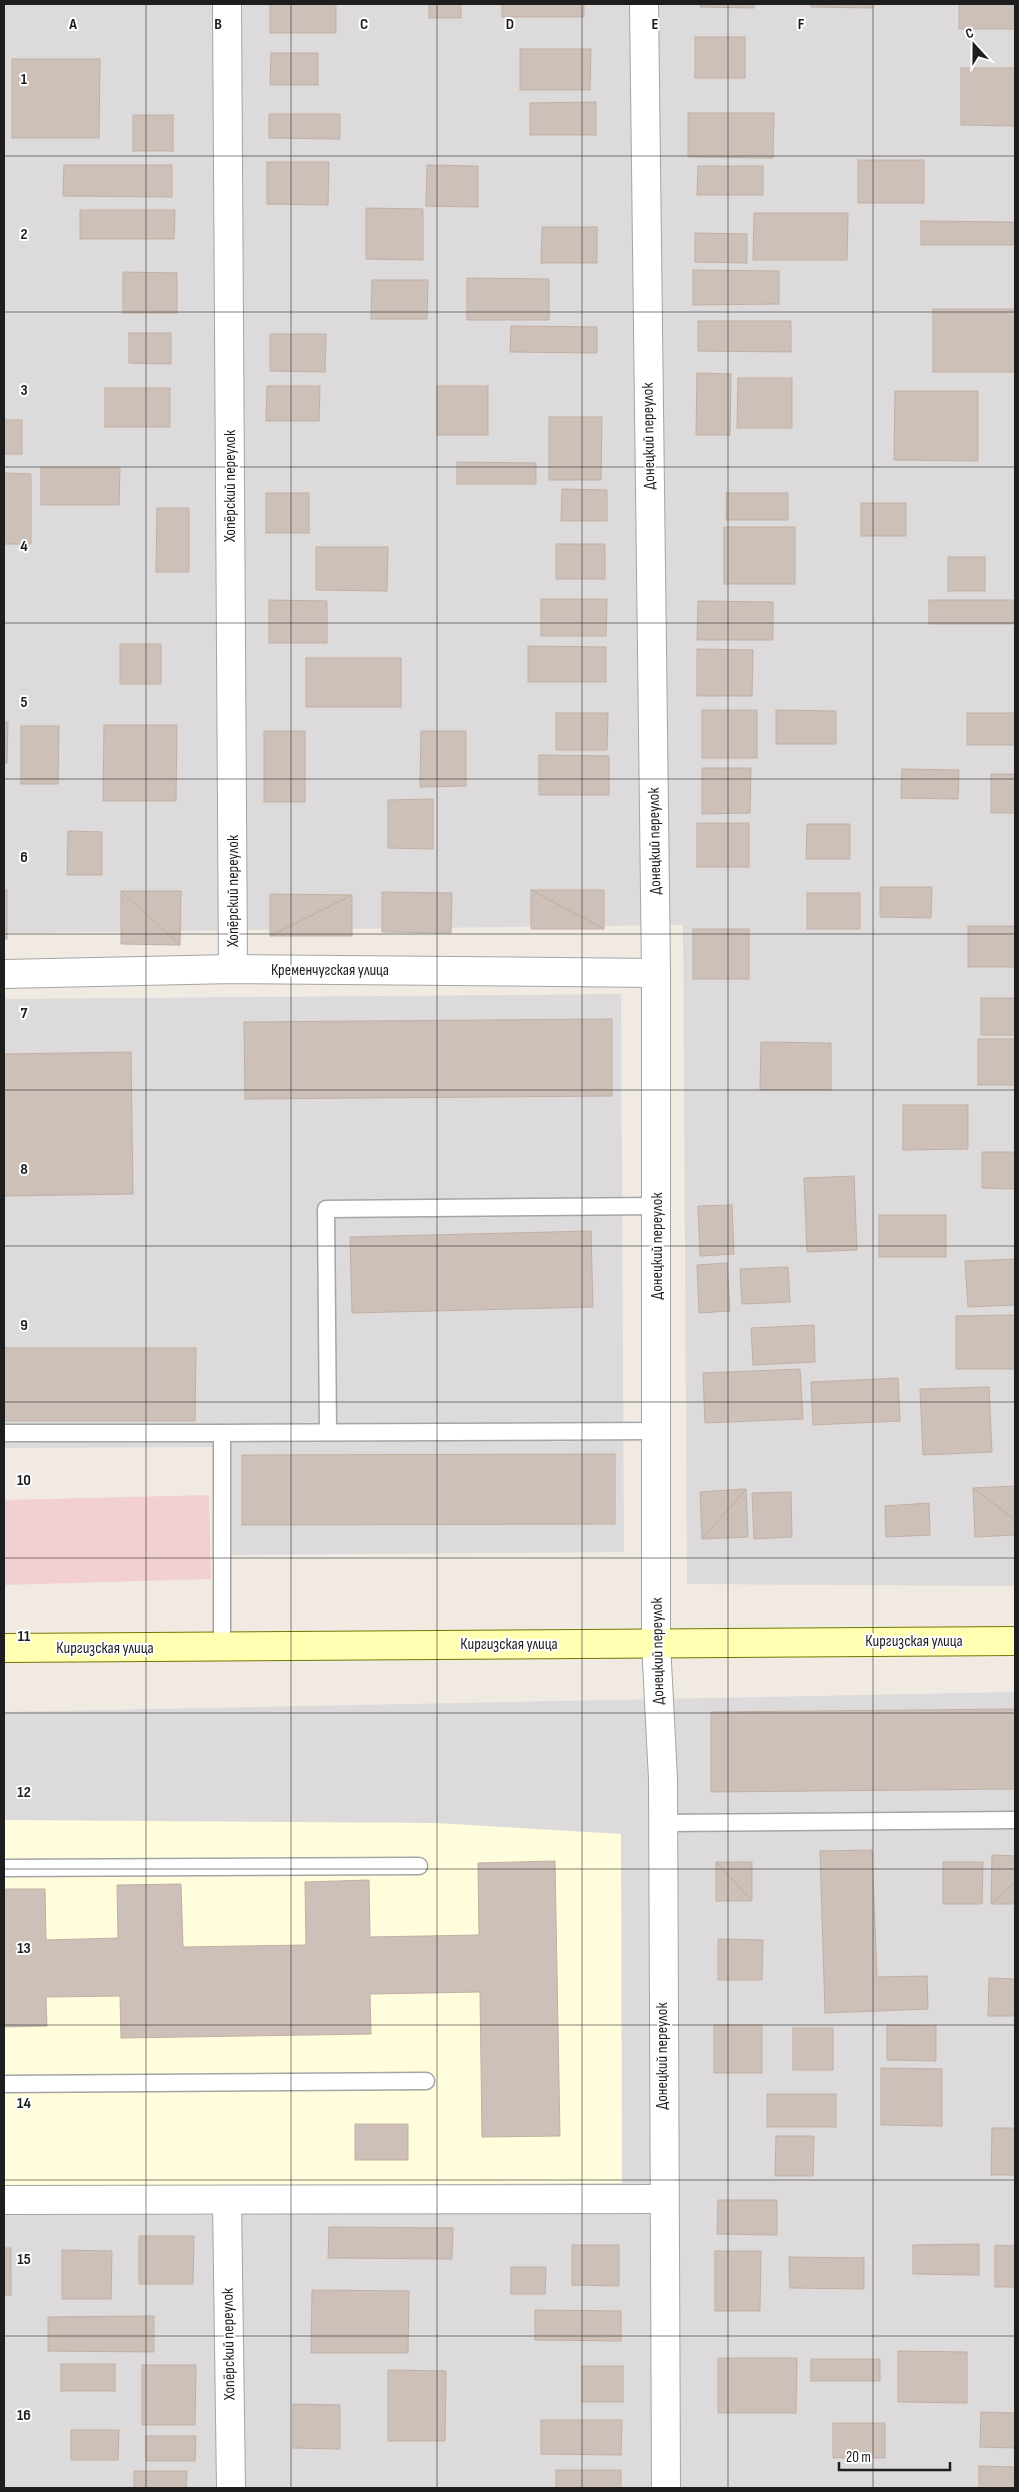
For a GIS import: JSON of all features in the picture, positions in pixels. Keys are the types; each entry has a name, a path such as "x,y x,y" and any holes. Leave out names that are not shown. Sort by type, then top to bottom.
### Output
{"main road":[{"name":"Киргизская улица","path":"4,1648 1015,1641"}],"street":[{"name":"Хопёрский переулок","path":"227,4 233,969"},
{"name":"Донецкий переулок","path":"644,4 656,973 656,1643 662,1779 666,2488"},
{"name":"Кременчугская улица","path":"4,974 233,969 656,973"},
{"path":"4,2200 663,2199"},
{"name":"Хопёрский переулок","path":"227,2200 231,2488"}],"lane":[{"path":"328,1432 326,1209 657,1206"},
{"path":"4,1433 657,1431"},
{"path":"222,1432 222,1647"},
{"path":"662,1823 1015,1820"},
{"path":"4,1868 419,1866"},
{"path":"4,2084 426,2081"}],"shaded area":[{"path":"4,4 1015,4 1015,1586 687,1584 683,925 4,933"},
{"path":"621,994 624,1552 229,1555 229,1447 4,1448 4,999"},
{"path":"209,1495 211,1579 4,1585 4,1500"},
{"path":"1015,1692 1015,2488 4,2488 4,1712"},
{"path":"4,1820 436,1823 621,1834 622,2183 4,2187"}],"building":[{"path":"270,4 336,4 336,33 270,33"},
{"path":"429,4 461,4 461,18 429,18"},
{"path":"502,4 584,4 584,17 502,17"},
{"path":"700,4 754,4 754,8 700,7"},
{"path":"811,4 872,4 872,8 811,7"},
{"path":"959,4 1015,4 1015,29 959,29"},
{"path":"695,37 745,37 745,78 695,78"},
{"path":"520,49 591,49 590,90 520,90"},
{"path":"271,53 318,53 318,85 270,85"},
{"path":"12,59 100,59 99,138 12,138"},
{"path":"961,68 1015,68 1015,126 961,125"},
{"path":"596,102 596,135 530,135 530,103"},
{"path":"688,113 774,113 773,158 688,157"},
{"path":"269,114 340,114 340,139 269,138"},
{"path":"133,115 173,115 173,151 133,151"},
{"path":"858,160 924,160 924,203 858,203"},
{"path":"267,162 329,162 328,205 267,204"},
{"path":"64,165 172,165 172,197 63,196"},
{"path":"427,165 478,166 478,207 426,206"},
{"path":"698,166 763,166 763,195 697,195"},
{"path":"366,208 423,209 423,260 366,259"},
{"path":"80,210 175,210 174,239 80,239"},
{"path":"754,213 848,213 847,260 753,260"},
{"path":"921,221 1013,222 1013,245 921,245"},
{"path":"542,227 597,227 597,263 541,263"},
{"path":"695,233 747,234 747,263 695,262"},
{"path":"693,270 779,271 779,304 693,305"},
{"path":"123,272 177,273 177,313 123,313"},
{"path":"467,278 549,279 549,320 467,320"},
{"path":"372,280 428,280 427,319 371,319"},
{"path":"933,309 1015,309 1015,372 933,372"},
{"path":"698,321 791,321 791,352 698,351"},
{"path":"511,326 597,327 597,353 510,352"},
{"path":"129,333 171,333 171,364 129,363"},
{"path":"270,334 326,334 325,372 270,371"},
{"path":"697,373 731,374 730,435 696,435"},
{"path":"738,378 792,378 792,428 737,428"},
{"path":"267,386 320,386 319,421 266,421"},
{"path":"437,386 488,386 488,435 437,435"},
{"path":"105,388 170,388 170,427 105,427"},
{"path":"895,391 978,391 978,461 894,460"},
{"path":"549,417 602,417 601,480 549,480"},
{"path":"4,420 22,420 22,454 4,454"},
{"path":"457,462 536,463 536,484 457,484"},
{"path":"41,468 120,468 119,505 41,505"},
{"path":"4,473 31,474 31,544 4,544"},
{"path":"562,489 607,490 607,521 561,521"},
{"path":"266,493 309,493 309,533 266,533"},
{"path":"726,493 788,493 788,520 726,520"},
{"path":"861,503 906,503 906,536 861,536"},
{"path":"157,508 189,508 189,572 156,572"},
{"path":"724,527 795,527 795,584 724,584"},
{"path":"556,544 605,544 605,579 556,579"},
{"path":"316,547 388,547 387,591 316,590"},
{"path":"948,557 985,557 985,591 948,591"},
{"path":"541,599 607,599 606,636 541,636"},
{"path":"269,600 327,601 327,643 269,643"},
{"path":"929,600 1014,600 1014,624 929,624"},
{"path":"698,601 773,602 773,640 697,640"},
{"path":"120,644 161,644 161,684 120,684"},
{"path":"528,646 606,647 606,682 528,682"},
{"path":"697,649 753,650 752,696 697,696"},
{"path":"306,658 401,658 401,707 306,707"},
{"path":"702,710 757,710 757,758 702,758"},
{"path":"776,710 836,711 836,744 776,744"},
{"path":"556,713 608,713 607,750 556,750"},
{"path":"967,713 1015,713 1015,745 967,745"},
{"path":"4,722 8,722 7,763 4,763"},
{"path":"104,725 177,725 176,801 103,801"},
{"path":"21,726 59,726 58,784 21,784"},
{"path":"264,731 305,731 305,802 264,802"},
{"path":"421,731 466,731 466,786 420,787"},
{"path":"539,755 609,756 609,795 539,795"},
{"path":"702,768 751,768 750,813 702,814"},
{"path":"902,769 959,770 958,799 901,798"},
{"path":"991,774 1015,774 1015,813 991,813"},
{"path":"433,799 433,849 388,848 388,800"},
{"path":"697,823 749,823 749,867 697,867"},
{"path":"807,824 850,824 850,859 806,859"},
{"path":"68,831 102,832 102,875 67,875"},
{"path":"880,887 932,887 931,918 880,917"},
{"path":"4,890 7,890 7,939 4,939"},
{"path":"531,890 604,929 531,929"},
{"path":"531,890 604,890 604,929"},
{"path":"121,891 181,891 180,945"},
{"path":"121,891 180,945 121,944"},
{"path":"382,892 452,893 451,933 382,932"},
{"path":"807,893 860,893 860,929 807,929"},
{"path":"270,894 352,895 270,936"},
{"path":"352,895 352,936 270,936"},
{"path":"968,926 1015,926 1015,967 968,967"},
{"path":"693,929 749,929 749,979 693,979"},
{"path":"981,998 1015,998 1015,1035 981,1035"},
{"path":"612,1019 612,1096 245,1099 244,1022"},
{"path":"978,1039 1015,1039 1015,1085 978,1085"},
{"path":"761,1042 831,1043 831,1090 760,1090"},
{"path":"131,1052 133,1194 4,1196 4,1054"},
{"path":"903,1105 968,1105 968,1149 903,1150"},
{"path":"982,1152 1015,1152 1015,1189 982,1188"},
{"path":"854,1176 857,1250 807,1252 804,1178"},
{"path":"732,1205 734,1254 700,1256 698,1206"},
{"path":"879,1215 946,1215 946,1257 879,1257"},
{"path":"591,1231 593,1307 352,1313 350,1237"},
{"path":"1015,1259 1015,1305 968,1307 965,1261"},
{"path":"727,1263 730,1311 699,1313 697,1265"},
{"path":"788,1267 790,1302 742,1304 740,1269"},
{"path":"1015,1315 1015,1369 956,1369 956,1316"},
{"path":"814,1325 815,1362 753,1365 751,1328"},
{"path":"4,1348 196,1348 195,1421 4,1421"},
{"path":"800,1369 803,1419 705,1423 703,1373"},
{"path":"898,1378 900,1421 813,1425 811,1382"},
{"path":"989,1387 992,1452 923,1455 920,1389"},
{"path":"615,1454 615,1524 242,1525 242,1455"},
{"path":"1015,1486 1015,1520 973,1488"},
{"path":"973,1488 1015,1520 1015,1535 975,1537"},
{"path":"746,1489 702,1539 700,1492"},
{"path":"746,1489 748,1537 702,1539"},
{"path":"791,1492 792,1537 754,1539 752,1493"},
{"path":"929,1503 930,1535 886,1537 885,1506"},
{"path":"1015,1709 1015,1789 711,1792 711,1712"},
{"path":"872,1850 877,1977 927,1976 928,2009 825,2013 820,1851"},
{"path":"992,1855 1015,1856 1015,1882 991,1904"},
{"path":"555,1861 560,2136 482,2137 480,1992 370,1994 371,2034 121,2038 120,1996 46,1997 47,2026 4,2027 4,1889 45,1889 46,1940 118,1938 117,1885 181,1884 183,1947 306,1945 305,1882 369,1880 370,1937 479,1935 478,1863"},
{"path":"716,1862 752,1862 752,1901"},
{"path":"716,1862 752,1901 716,1901"},
{"path":"943,1862 983,1862 982,1904 943,1904"},
{"path":"1015,1882 1015,1904 991,1904"},
{"path":"718,1939 763,1940 762,1980 718,1980"},
{"path":"989,1978 1015,1979 1015,2016 988,2016"},
{"path":"714,2025 762,2025 762,2073 714,2073"},
{"path":"887,2025 936,2026 936,2061 887,2060"},
{"path":"793,2028 833,2028 833,2070 793,2070"},
{"path":"881,2068 942,2069 942,2126 881,2125"},
{"path":"767,2094 836,2094 836,2127 767,2127"},
{"path":"355,2124 408,2124 408,2160 355,2160"},
{"path":"992,2128 1015,2128 1015,2175 991,2175"},
{"path":"776,2136 814,2136 813,2176 775,2176"},
{"path":"718,2200 777,2200 777,2235 717,2234"},
{"path":"329,2227 453,2228 452,2259 328,2258"},
{"path":"139,2236 194,2236 193,2284 139,2284"},
{"path":"979,2244 979,2275 913,2274 913,2245"},
{"path":"572,2245 619,2245 619,2286 572,2285"},
{"path":"995,2245 1015,2246 1015,2287 995,2287"},
{"path":"4,2248 11,2248 11,2295 4,2295"},
{"path":"62,2250 112,2251 111,2299 62,2299"},
{"path":"715,2251 761,2251 760,2311 715,2311"},
{"path":"789,2257 864,2258 864,2289 790,2288"},
{"path":"511,2267 546,2267 545,2294 511,2294"},
{"path":"312,2290 409,2291 408,2353 311,2353"},
{"path":"535,2310 621,2311 621,2341 535,2340"},
{"path":"154,2316 154,2352 48,2351 48,2317"},
{"path":"898,2351 967,2352 967,2403 898,2402"},
{"path":"718,2358 797,2358 796,2413 718,2413"},
{"path":"811,2359 880,2359 880,2381 811,2381"},
{"path":"61,2364 115,2364 115,2391 61,2391"},
{"path":"142,2365 196,2365 195,2425 142,2425"},
{"path":"582,2366 623,2366 623,2402 582,2402"},
{"path":"388,2370 446,2371 445,2441 388,2441"},
{"path":"293,2404 340,2405 340,2449 293,2448"},
{"path":"981,2412 1015,2413 1015,2448 980,2447"},
{"path":"541,2420 622,2420 621,2455 541,2454"},
{"path":"833,2423 885,2423 885,2458 833,2458"},
{"path":"71,2430 119,2430 118,2460 71,2460"},
{"path":"146,2436 196,2436 195,2461 146,2461"},
{"path":"979,2466 1015,2467 1015,2488 979,2488"},
{"path":"556,2470 621,2470 621,2488 556,2488"},
{"path":"134,2471 187,2471 186,2488 134,2488"}]}
